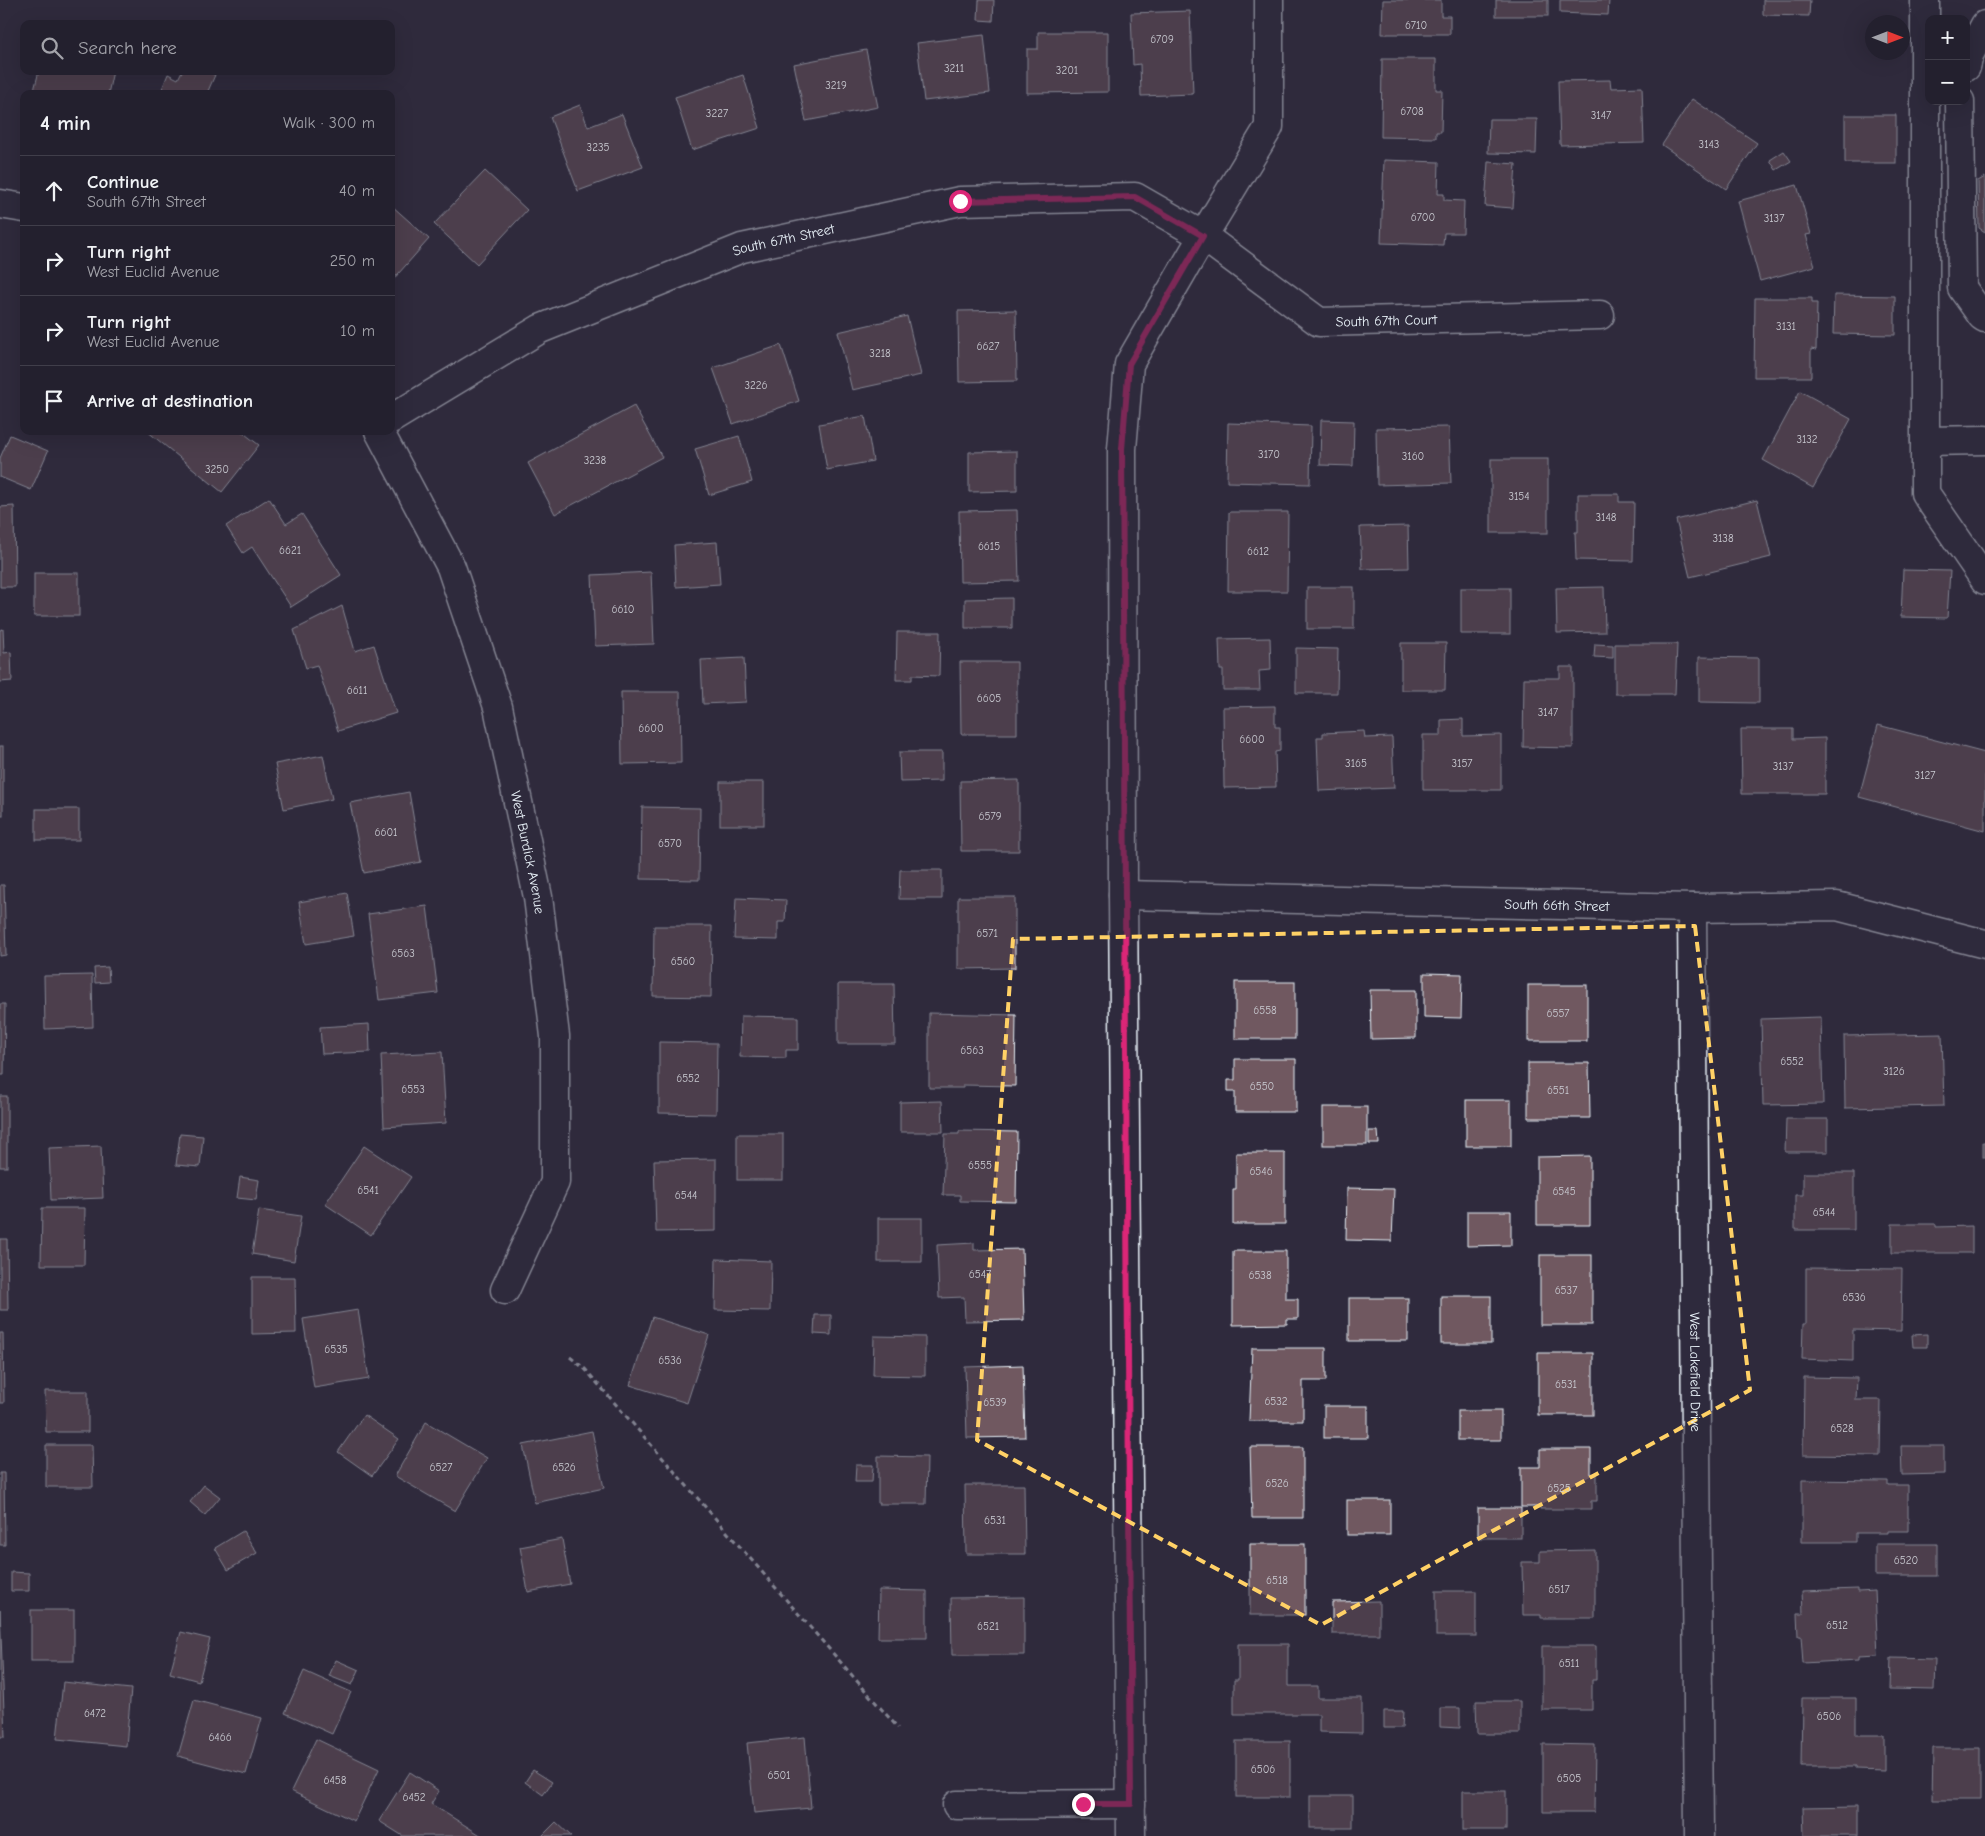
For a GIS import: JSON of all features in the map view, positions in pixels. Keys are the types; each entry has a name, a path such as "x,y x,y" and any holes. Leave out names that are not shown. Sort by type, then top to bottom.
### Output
{"street":[{"path":"1131,1836 1122,449 1129,364 1269,126 1269,0"},
{"path":"1925,0 1925,493 1985,580"},
{"path":"1968,60 1985,25"},
{"path":"1960,105 1962,288 1985,318"},
{"name":"South 67th Street","path":"395,417 540,329 742,248 960,201 1135,197 1203,236"},
{"path":"0,204 20,207"},
{"name":"South 67th Court","path":"1203,236 1320,322 1600,316"},
{"name":"West Burdick Avenue","path":"381,435 451,567 498,707 538,897 555,1036 555,1182 505,1290"},
{"path":"1925,440 1985,440"},
{"name":"South 66th Street","path":"1124,895 1692,908 1837,906 1985,944"},
{"name":"West Lakefield Drive","path":"1692,908 1699,1836"},
{"path":"957,1805 1131,1804"}],"path":[{"path":"570,1357 585,1369 898,1728"}],"highlighted area":[{"path":"1695,926 1750,1390 1321,1625 977,1440 1013,939"}],"building":[{"path":"979,0 994,0 993,21 978,20"},
{"path":"1383,0 1441,0 1441,16 1450,16 1450,34 1382,34"},
{"path":"1496,0 1548,0 1548,16 1496,16"},
{"path":"1560,0 1609,0 1608,15 1560,13"},
{"path":"1763,0 1810,0 1809,16 1763,15"},
{"path":"1190,11 1193,94 1141,96 1140,64 1133,65 1131,13"},
{"path":"1038,32 1108,32 1108,92 1027,93 1027,49 1038,49"},
{"path":"984,35 990,93 924,101 917,43"},
{"path":"866,50 878,107 806,121 794,64"},
{"path":"1382,59 1436,59 1436,90 1442,90 1441,132 1436,132 1436,138 1381,137"},
{"path":"38,75 112,75 109,90 34,90"},
{"path":"168,75 178,79 180,75 215,75 208,90 162,90"},
{"path":"743,75 760,128 692,150 675,97"},
{"path":"1610,80 1611,88 1642,87 1644,143 1560,145 1558,81"},
{"path":"1692,99 1757,143 1726,189 1662,145"},
{"path":"580,105 588,127 622,114 643,167 578,191 550,117"},
{"path":"1845,115 1896,115 1896,163 1845,163"},
{"path":"1489,119 1537,119 1536,154 1488,153"},
{"path":"1784,151 1791,161 1776,170 1770,160"},
{"path":"1384,160 1439,162 1438,194 1444,194 1444,200 1464,201 1463,233 1444,233 1443,245 1381,243"},
{"path":"1488,162 1516,164 1513,208 1485,206"},
{"path":"485,171 527,210 477,264 434,224"},
{"path":"1985,177 1985,232 1979,228 1978,181"},
{"path":"1797,185 1811,234 1806,235 1815,266 1760,281 1738,201"},
{"path":"395,209 429,239 395,277"},
{"path":"1834,295 1895,296 1895,335 1833,334"},
{"path":"1755,298 1812,298 1812,303 1817,303 1816,350 1811,349 1811,377 1754,377"},
{"path":"1016,310 1017,381 959,382 958,311"},
{"path":"907,316 921,375 852,390 838,332"},
{"path":"781,345 799,401 733,424 713,368"},
{"path":"1800,391 1851,419 1813,488 1763,460"},
{"path":"634,406 662,457 555,514 528,463"},
{"path":"865,416 873,461 827,470 819,424"},
{"path":"1321,420 1354,421 1353,466 1320,465"},
{"path":"1228,423 1311,426 1310,484 1227,482"},
{"path":"1449,427 1451,483 1377,485 1376,428"},
{"path":"10,435 48,451 31,490 0,477 0,458"},
{"path":"152,435 246,435 259,445 222,492"},
{"path":"739,436 752,482 709,495 695,449"},
{"path":"1017,451 1017,491 969,492 969,452"},
{"path":"1491,459 1548,459 1548,533 1491,533"},
{"path":"1578,494 1619,494 1619,502 1634,502 1633,561 1576,560 1575,532 1578,532"},
{"path":"269,498 286,524 302,514 341,575 291,607 252,547 243,553 226,526"},
{"path":"1757,500 1771,557 1690,577 1676,520"},
{"path":"14,506 15,587 0,587 0,507"},
{"path":"1017,510 1019,581 960,582 959,511"},
{"path":"1229,512 1288,512 1287,591 1228,591"},
{"path":"1408,526 1409,568 1362,569 1360,527"},
{"path":"717,542 720,584 676,587 674,545"},
{"path":"1903,570 1950,571 1947,618 1901,617"},
{"path":"651,572 654,644 595,646 592,575"},
{"path":"34,573 79,573 79,616 34,616"},
{"path":"1307,587 1354,587 1354,629 1307,629"},
{"path":"1604,587 1605,632 1557,633 1556,588"},
{"path":"1461,588 1510,588 1510,634 1461,634"},
{"path":"1012,598 1012,628 965,628 965,599"},
{"path":"342,606 355,651 374,645 396,713 338,731 317,665 306,668 294,630"},
{"path":"3,629 4,653 11,652 12,681 0,682 0,630"},
{"path":"897,632 940,632 939,676 912,675 912,680 896,680"},
{"path":"1270,638 1271,670 1259,671 1260,690 1223,690 1223,670 1220,670 1219,639"},
{"path":"1401,643 1446,643 1445,690 1401,690"},
{"path":"1595,644 1613,645 1613,658 1594,657"},
{"path":"1615,644 1677,644 1675,694 1615,694"},
{"path":"1296,648 1338,649 1337,693 1296,693"},
{"path":"1699,657 1759,658 1759,703 1699,702"},
{"path":"744,658 746,702 703,704 701,660"},
{"path":"960,662 1017,662 1017,734 961,734"},
{"path":"1560,667 1573,667 1573,748 1523,747 1524,678 1560,678"},
{"path":"621,692 680,692 681,763 622,764"},
{"path":"1275,706 1275,727 1280,727 1280,751 1275,752 1276,787 1224,788 1223,707"},
{"path":"1463,719 1463,736 1501,735 1501,790 1423,790 1423,735 1441,735 1441,720"},
{"path":"1878,725 1985,753 1985,831 1859,797"},
{"path":"1741,729 1793,729 1793,739 1825,738 1825,794 1742,794"},
{"path":"1364,731 1365,738 1392,737 1394,788 1319,791 1317,737 1323,737 1323,733"},
{"path":"0,746 3,746 3,816 0,816"},
{"path":"899,752 942,752 942,781 900,782"},
{"path":"323,755 332,799 284,809 275,764"},
{"path":"1019,780 1019,851 961,851 960,781"},
{"path":"720,782 764,782 764,825 720,825"},
{"path":"409,792 421,862 364,873 350,803"},
{"path":"642,807 700,808 699,880 641,879"},
{"path":"36,809 79,809 79,840 36,840"},
{"path":"900,870 942,870 942,899 899,899"},
{"path":"0,885 4,885 6,955 0,956"},
{"path":"347,893 354,936 306,944 299,902"},
{"path":"958,897 1015,897 1015,968 958,969"},
{"path":"736,898 786,900 785,922 778,922 778,940 734,939"},
{"path":"427,906 438,993 379,1000 368,914"},
{"path":"654,926 712,926 711,997 653,996"},
{"path":"108,967 109,982 95,983 94,968"},
{"path":"1424,973 1462,974 1461,1018 1424,1017"},
{"path":"92,975 93,1027 45,1029 44,976"},
{"path":"1235,982 1295,982 1295,1039 1235,1039"},
{"path":"838,984 894,984 895,1044 838,1044"},
{"path":"1528,985 1587,985 1587,1041 1528,1041"},
{"path":"1370,990 1416,990 1416,1038 1371,1039"},
{"path":"0,1004 5,1004 4,1075 0,1075"},
{"path":"929,1013 1016,1015 1015,1086 963,1085 963,1088 929,1088"},
{"path":"741,1016 798,1017 798,1050 786,1050 786,1058 740,1057"},
{"path":"1821,1017 1823,1104 1763,1105 1761,1019"},
{"path":"369,1024 370,1052 322,1054 320,1027"},
{"path":"1942,1034 1944,1106 1845,1108 1844,1036"},
{"path":"659,1042 717,1043 716,1114 659,1113"},
{"path":"442,1052 446,1123 384,1127 381,1055"},
{"path":"1235,1059 1296,1059 1296,1112 1235,1112 1235,1091 1228,1091 1228,1080 1235,1080"},
{"path":"1528,1063 1589,1063 1590,1118 1528,1118"},
{"path":"0,1096 7,1096 7,1167 0,1167"},
{"path":"1466,1100 1511,1100 1511,1146 1466,1146"},
{"path":"942,1101 943,1132 900,1132 900,1102"},
{"path":"1323,1107 1367,1107 1367,1145 1323,1145"},
{"path":"1786,1119 1828,1119 1828,1152 1785,1152"},
{"path":"959,1131 1017,1132 1016,1202 960,1201 960,1195 943,1195 945,1134 959,1134"},
{"path":"1369,1131 1378,1131 1379,1144 1369,1144"},
{"path":"180,1134 203,1136 200,1167 176,1165"},
{"path":"737,1134 783,1134 783,1180 737,1180"},
{"path":"1983,1142 1985,1142 1985,1157 1983,1157"},
{"path":"101,1146 103,1198 51,1200 49,1148"},
{"path":"364,1146 411,1177 371,1235 325,1204"},
{"path":"1236,1153 1285,1153 1285,1224 1233,1224 1233,1189 1236,1189"},
{"path":"1590,1156 1590,1225 1537,1225 1537,1157"},
{"path":"716,1159 716,1231 656,1232 654,1160"},
{"path":"1803,1173 1854,1173 1854,1230 1795,1230 1795,1195 1803,1195"},
{"path":"240,1177 259,1180 256,1200 237,1198"},
{"path":"1347,1188 1394,1189 1392,1241 1346,1240"},
{"path":"42,1208 85,1208 84,1265 41,1265"},
{"path":"259,1210 301,1216 294,1261 252,1254"},
{"path":"1467,1211 1511,1211 1511,1245 1467,1246"},
{"path":"878,1218 922,1218 922,1262 878,1262"},
{"path":"1892,1224 1936,1224 1936,1227 1972,1226 1972,1253 1892,1253"},
{"path":"0,1239 7,1239 8,1310 0,1310"},
{"path":"974,1243 974,1250 1022,1249 1024,1320 965,1321 964,1297 939,1298 937,1245"},
{"path":"1233,1251 1286,1251 1286,1299 1298,1299 1298,1319 1287,1319 1287,1324 1233,1325"},
{"path":"1540,1255 1592,1255 1592,1325 1540,1325"},
{"path":"716,1259 771,1261 770,1311 715,1310"},
{"path":"1806,1268 1902,1269 1901,1331 1853,1330 1853,1361 1802,1359 1803,1324 1806,1324"},
{"path":"252,1277 295,1277 296,1333 252,1334"},
{"path":"1441,1296 1491,1296 1491,1344 1441,1344"},
{"path":"1349,1298 1408,1298 1408,1341 1349,1341"},
{"path":"358,1310 369,1379 314,1388 303,1319"},
{"path":"815,1315 831,1315 831,1335 814,1334"},
{"path":"652,1317 709,1335 687,1403 630,1385"},
{"path":"0,1333 3,1333 4,1403 0,1403"},
{"path":"1927,1334 1927,1347 1913,1347 1912,1335"},
{"path":"874,1336 925,1337 925,1376 873,1375"},
{"path":"1252,1348 1326,1348 1326,1381 1303,1381 1303,1421 1249,1421"},
{"path":"1538,1353 1593,1353 1593,1415 1538,1415"},
{"path":"1023,1365 1025,1437 967,1438 965,1367"},
{"path":"1804,1377 1857,1378 1856,1400 1881,1400 1880,1456 1803,1455"},
{"path":"45,1391 88,1391 88,1432 46,1432"},
{"path":"1324,1406 1368,1406 1368,1438 1324,1438"},
{"path":"1458,1411 1501,1411 1501,1440 1458,1440"},
{"path":"364,1415 399,1439 372,1476 338,1452"},
{"path":"426,1422 487,1458 455,1511 395,1476"},
{"path":"592,1431 604,1488 535,1503 523,1445"},
{"path":"46,1445 92,1445 93,1487 46,1487"},
{"path":"1901,1446 1944,1446 1944,1474 1902,1475"},
{"path":"1250,1447 1303,1447 1303,1518 1252,1518"},
{"path":"1540,1449 1591,1449 1591,1474 1597,1474 1597,1501 1591,1501 1591,1509 1521,1507 1521,1467 1540,1467"},
{"path":"878,1456 927,1457 926,1504 878,1504"},
{"path":"856,1465 873,1465 872,1482 855,1482"},
{"path":"0,1473 4,1473 5,1545 0,1545"},
{"path":"1802,1480 1888,1481 1888,1485 1908,1485 1908,1531 1856,1533 1856,1542 1802,1542"},
{"path":"204,1485 220,1497 205,1515 190,1502"},
{"path":"965,1485 1024,1485 1025,1554 966,1554"},
{"path":"1347,1500 1390,1500 1390,1535 1347,1535"},
{"path":"1478,1508 1521,1508 1521,1538 1478,1538"},
{"path":"243,1531 257,1553 228,1570 215,1548"},
{"path":"562,1539 570,1584 528,1592 520,1547"},
{"path":"1250,1544 1305,1544 1305,1615 1250,1615"},
{"path":"1875,1544 1937,1544 1937,1576 1875,1576"},
{"path":"1595,1550 1595,1618 1541,1618 1541,1615 1523,1615 1522,1562 1540,1562 1540,1551"},
{"path":"11,1572 29,1573 29,1591 11,1591"},
{"path":"1858,1589 1858,1592 1875,1591 1878,1656 1858,1657 1858,1660 1803,1663 1801,1636 1798,1636 1797,1614 1803,1614 1802,1591"},
{"path":"879,1590 927,1591 927,1638 878,1638"},
{"path":"1436,1591 1476,1591 1476,1636 1436,1636"},
{"path":"1024,1597 1024,1655 952,1655 951,1598"},
{"path":"1379,1601 1379,1634 1332,1634 1332,1602"},
{"path":"0,1610 5,1737 0,1737"},
{"path":"31,1610 74,1610 74,1661 31,1661"},
{"path":"181,1632 210,1639 199,1681 170,1673"},
{"path":"1238,1644 1288,1644 1288,1686 1318,1686 1318,1698 1362,1698 1362,1733 1319,1732 1319,1714 1234,1714 1234,1680 1238,1680"},
{"path":"1542,1646 1596,1646 1596,1680 1592,1680 1592,1710 1542,1710"},
{"path":"1891,1658 1935,1659 1934,1690 1890,1689"},
{"path":"336,1660 359,1670 352,1685 329,1676"},
{"path":"304,1671 351,1692 332,1734 285,1713"},
{"path":"63,1682 131,1689 126,1746 57,1739"},
{"path":"1802,1698 1856,1698 1856,1735 1884,1735 1884,1770 1856,1769 1856,1767 1801,1767"},
{"path":"194,1700 262,1718 246,1774 178,1756"},
{"path":"1476,1701 1520,1701 1520,1734 1477,1734"},
{"path":"1440,1708 1460,1708 1460,1728 1440,1727"},
{"path":"1384,1711 1403,1711 1402,1728 1384,1728"},
{"path":"805,1737 811,1808 754,1813 747,1743"},
{"path":"316,1739 379,1769 354,1821 291,1791"},
{"path":"1236,1741 1290,1741 1290,1797 1236,1797"},
{"path":"1543,1744 1595,1745 1594,1812 1543,1812"},
{"path":"1933,1748 1980,1748 1980,1800 1932,1800"},
{"path":"533,1770 552,1782 543,1795 525,1782"},
{"path":"410,1772 439,1791 431,1804 482,1836 403,1836 379,1821"},
{"path":"1463,1791 1506,1791 1506,1830 1463,1830"},
{"path":"1310,1796 1353,1796 1353,1828 1310,1828"},
{"path":"1858,1806 1858,1836 1804,1836 1803,1807"},
{"path":"556,1822 571,1836 542,1836"}],"route":[{"path":"960,201 1135,197 1203,236 1129,364 1122,449 1131,1804 1083,1804"}]}
